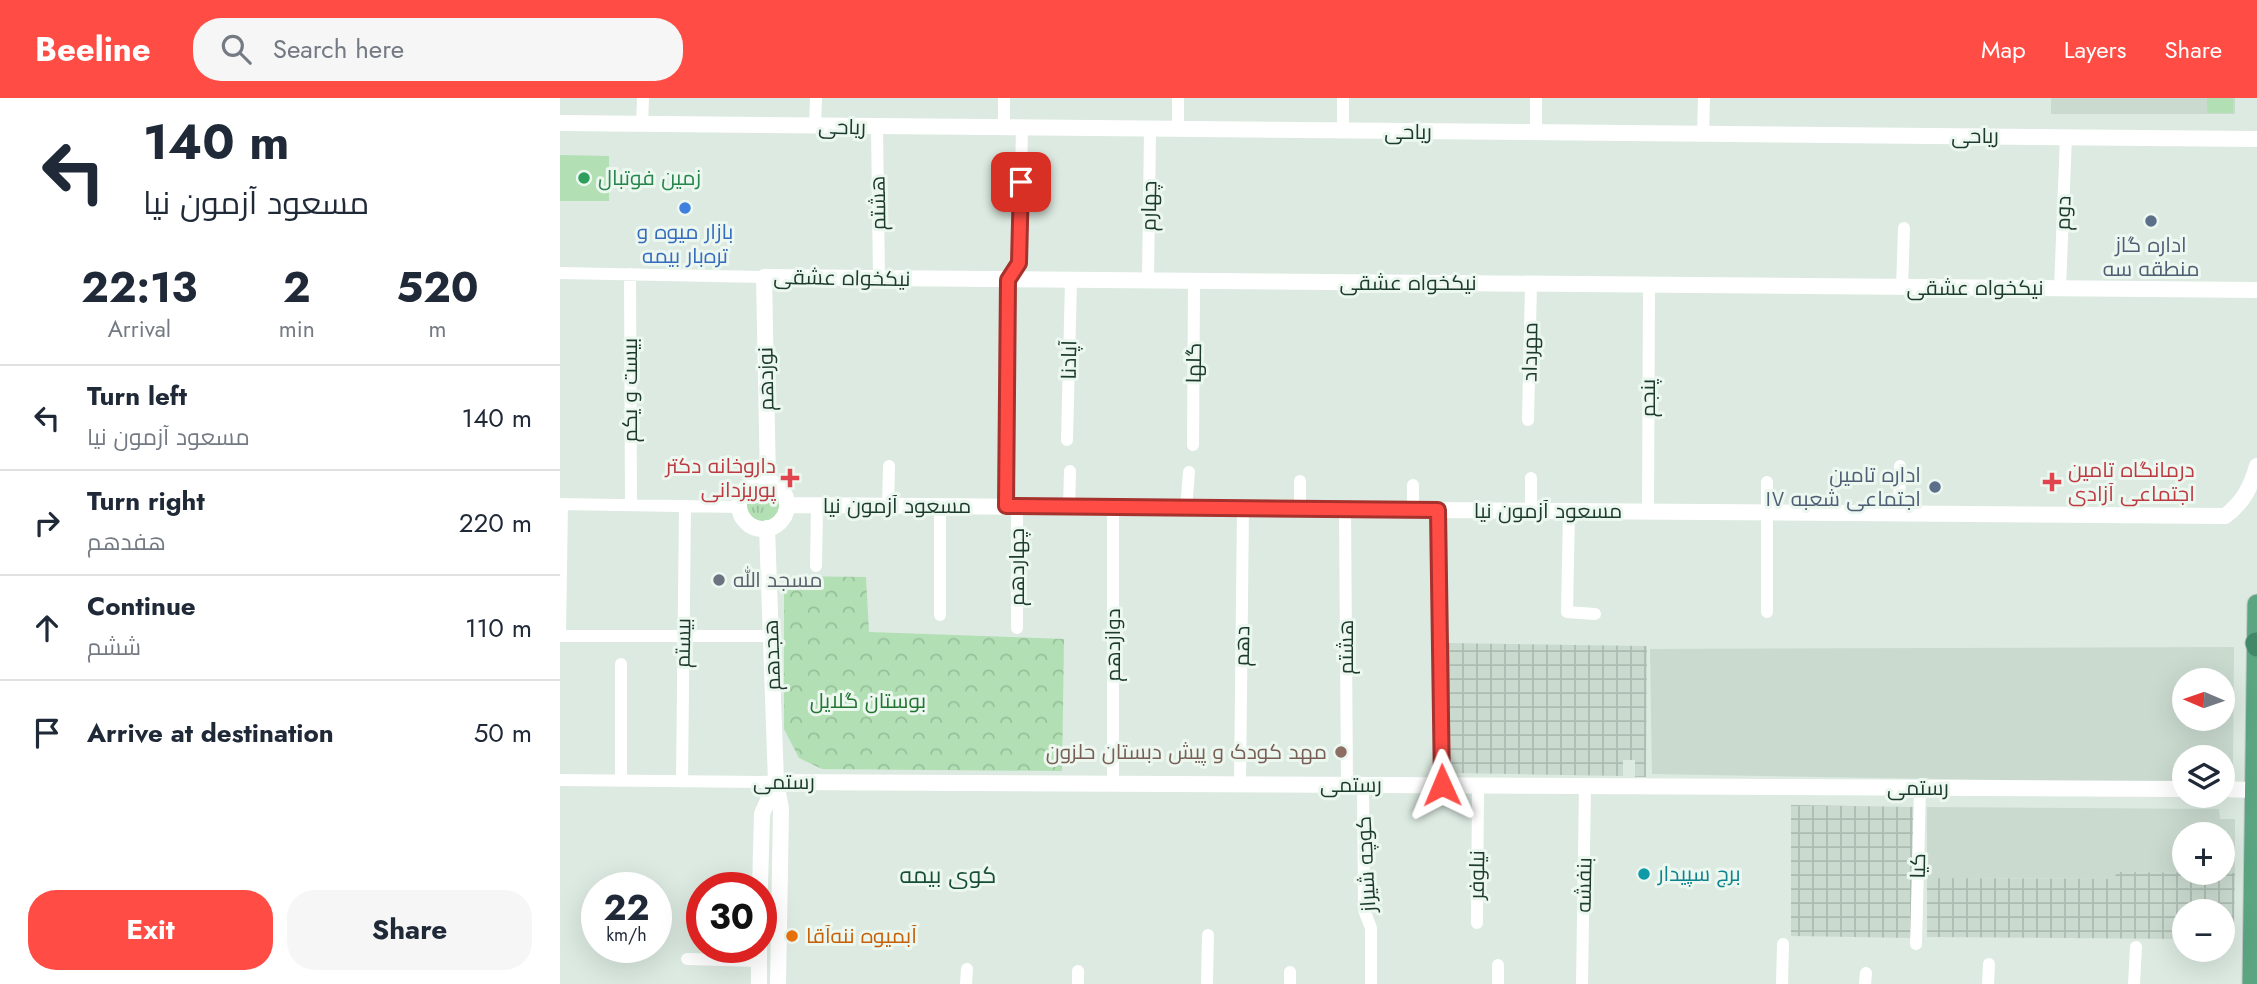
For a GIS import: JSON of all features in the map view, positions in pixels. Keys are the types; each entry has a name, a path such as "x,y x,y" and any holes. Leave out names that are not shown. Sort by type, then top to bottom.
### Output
{"main road":[{"path":"2252,984 2257,604"}],"street":[{"path":"642,124 643,98"},
{"path":"815,126 816,98"},
{"path":"1004,98 1004,128"},
{"path":"1178,98 1178,130"},
{"path":"1343,98 1343,131"},
{"path":"1536,98 1536,133"},
{"path":"1703,134 1704,98"},
{"name":"ریاحی","path":"560,123 2257,139"},
{"name":"هشتم","path":"877,127 879,279"},
{"name":"چهاردهم","path":"1017,628 1011,506 1008,280 1019,263 1022,129"},
{"name":"چهارم","path":"1148,281 1150,130"},
{"name":"دوم","path":"2060,289 2066,136"},
{"path":"1902,288 1904,228"},
{"name":"نیکخواه عشقی","path":"560,273 1071,281 2257,290"},
{"name":"بیست و یکم","path":"630,274 631,505"},
{"name":"نوزدهم","path":"764,277 768,481"},
{"name":"آپادنا","path":"1067,440 1071,281"},
{"name":"گلها","path":"1193,445 1194,282"},
{"name":"مهرداد","path":"1528,420 1531,284"},
{"name":"پنجم","path":"1648,512 1649,285"},
{"path":"1899,514 1900,466"},
{"name":"مسعود آزمون نیا","path":"787,505 2225,516 2236,508 2246,495 2257,466"},
{"path":"888,506 889,467"},
{"path":"1069,507 1070,471"},
{"path":"1186,508 1189,472"},
{"path":"1531,478 1531,511"},
{"path":"761,481 768,481 782,489 787,505 781,520 767,528 752,526 741,514 739,507 747,486 761,481"},
{"path":"1300,481 1300,509"},
{"path":"1767,482 1767,612"},
{"path":"1413,485 1413,510"},
{"path":"739,507 561,504 560,634 771,636"},
{"path":"816,566 817,505"},
{"name":"بیستم","path":"682,781 685,506"},
{"path":"940,506 940,615"},
{"name":"دوازدهم","path":"1113,507 1113,784"},
{"name":"دهم","path":"1240,784 1243,508"},
{"name":"هشتم","path":"1345,509 1355,785"},
{"path":"1438,510 1442,785"},
{"path":"1569,511 1567,612 1595,614"},
{"name":"هجدهم","path":"767,528 776,782 781,809 778,984"},
{"path":"621,664 621,781"},
{"name":"رستمی","path":"560,780 2172,789"},
{"path":"761,872 762,814 776,782"},
{"name":"کوچه شیراز","path":"1355,785 1364,910 1371,928 1371,984"},
{"name":"نیلوفر","path":"1476,923 1478,786"},
{"name":"بنفشه","path":"1582,984 1585,786"},
{"name":"کیا","path":"1916,944 1920,788"},
{"path":"2235,789 2253,790"},
{"path":"1206,984 1208,935"},
{"path":"1782,984 1783,944"},
{"path":"2134,984 2136,947"},
{"path":"759,963 759,984"},
{"path":"1988,984 1989,964"},
{"path":"1498,965 1498,984"},
{"path":"967,969 967,984"}],"shaded area":[{"path":"2051,98 2235,98 2235,114 2051,114"},
{"path":"1448,643 1647,646 1646,777 1635,777 1635,760 1623,760 1623,776 1454,773 1449,768"},
{"path":"2234,647 2234,668 2172,668 2172,732 2233,732 2233,745 2172,745 2172,783 1652,774 1650,649"},
{"path":"1791,805 1914,807 1913,938 1791,936"},
{"path":"1927,807 2219,809 2220,819 2235,819 2235,822 2172,822 2172,873 2116,872 2116,879 1927,878"},
{"path":"2116,872 2172,872 2172,885 2235,885 2235,899 2172,899 2172,939 1927,937 1927,878 2115,879"}],"green space":[{"path":"2207,98 2233,98 2233,113 2207,113"},
{"name":"زمین فوتبال","path":"560,155 609,156 609,201 560,201"},
{"path":"763,487 775,492 780,504 775,516 763,521 751,516 746,504 751,492"},
{"name":"بوستان گلایل","path":"784,576 866,577 869,632 1064,639 1062,771 822,769 799,758 784,729"}],"place":[{"name":"زمین فوتبال","path":"584,178"},
{"name":"بازار میوه و تره‌بار بیمه","path":"685,208"},
{"name":"اداره گاز منطقه سه","path":"2151,221"},
{"name":"داروخانه دکتر پوریزدانی","path":"790,478"},
{"name":"درمانگاه تامین اجتماعی آزادی","path":"2052,482"},
{"name":"اداره تامین اجتماعی شعبه ۱۷","path":"1935,487"},
{"name":"مسجد الله","path":"719,580"},
{"name":"مهد کودک و پیش دبستان حلزون","path":"1341,752"},
{"name":"برج سپیدار","path":"1644,874"},
{"name":"آبمیوه ننه‌آقا","path":"792,936"}],"district":[{"name":"کوی بیمه","path":"948,875"}],"route":[{"path":"1021,182 1019,263 1008,280 1006,506 1438,510 1442,785"}]}
